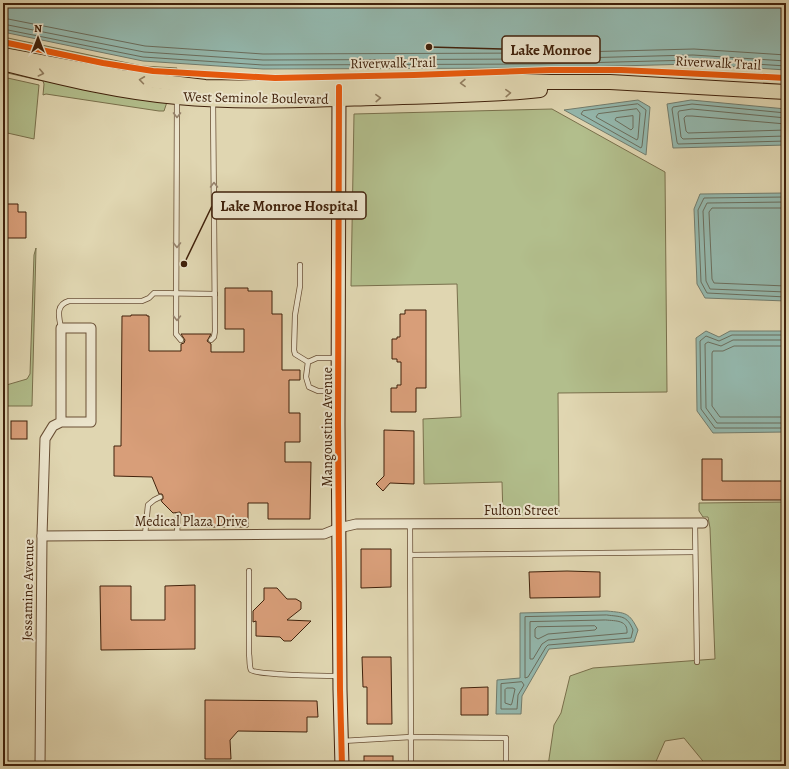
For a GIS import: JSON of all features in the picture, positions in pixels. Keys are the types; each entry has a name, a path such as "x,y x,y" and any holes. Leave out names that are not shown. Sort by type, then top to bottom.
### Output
{"main road":[{"name":"West Seminole Boulevard","path":"3,55 190,90 213,99 339,93 500,93 563,88 656,85 786,92"},
{"name":"West Seminole Boulevard","path":"3,64 75,81 121,89 190,90 278,88 339,93"}],"street":[{"name":"Mangoustine Avenue","path":"339,93 338,391 342,766"},
{"path":"61,328 91,328 91,422 61,422 61,328"},
{"name":"Jessamine Avenue","path":"40,766 42,536 45,439 53,426 61,422"},
{"name":"Fulton Street","path":"340,528 356,524 699,523"},
{"name":"Medical Plaza Drive","path":"42,536 324,534 340,528"}],"lane":[{"path":"181,340 176,334 177,294 190,90 213,99 215,333 211,340"},
{"path":"300,266 300,286 295,315 294,350 295,354 308,362"},
{"path":"61,328 59,317 60,307 64,302 142,301 149,298 154,293 215,294"},
{"path":"308,362 317,358 338,358"},
{"path":"308,362 306,377 309,387 318,391 338,391"},
{"path":"145,535 148,505 160,497"},
{"path":"178,514 178,535"},
{"path":"697,662 695,552 699,523"},
{"path":"410,524 411,766"},
{"path":"411,555 695,552"},
{"path":"249,571 249,654 250,666 252,670 255,672 269,674 340,676"},
{"path":"342,741 411,737 506,738 506,766"}],"green space":[{"path":"3,37 142,66 177,68 174,78 121,71 3,49"},
{"path":"3,70 167,102 164,111 159,111 46,94 43,95 43,81 3,72"},
{"path":"3,77 39,85 34,139 3,132"},
{"path":"552,109 665,172 667,392 558,393 559,514 503,516 502,482 424,484 423,419 461,417 457,284 351,286 354,114"},
{"path":"36,248 32,406 3,406 3,386 27,379 30,374 34,255"},
{"path":"786,502 786,766 707,766 684,738 665,741 654,766 548,766 554,725 561,713 570,676 593,668 715,659 710,528 708,517 703,517 699,511 699,503"}],"water":[{"path":"3,3 786,3 786,70 693,64 541,68 263,69 143,61 3,32"},
{"path":"638,100 650,107 646,155 564,110"},
{"path":"691,100 786,109 786,145 673,148 667,104"},
{"path":"786,193 786,301 705,298 697,284 694,209 700,194"},
{"path":"706,331 719,337 730,331 786,331 786,432 713,433 697,411 696,338"},
{"path":"607,611 626,614 632,620 638,630 634,642 549,649 522,696 521,714 496,714 497,680 520,678 520,613"}],"building":[{"path":"7,204 18,204 18,212 26,212 26,238 3,238 3,211 7,211"},
{"path":"225,288 248,288 248,291 272,291 272,314 282,314 282,370 300,370 300,380 289,380 289,413 300,413 300,442 285,442 285,462 311,462 310,519 268,519 268,503 248,503 248,527 193,527 193,520 182,516 180,512 173,513 162,502 161,500 163,499 163,496 162,494 159,494 152,477 114,476 114,446 121,446 122,316 149,316 149,351 181,351 181,344 184,343 185,340 181,334 211,334 207,341 211,344 211,352 244,352 244,329 225,329"},
{"path":"405,310 426,310 426,388 416,388 416,412 391,412 391,388 397,388 397,385 401,385 401,362 397,362 397,359 392,359 392,339 397,339 397,337 400,337 400,314 405,314"},
{"path":"11,421 27,421 27,439 11,439"},
{"path":"384,430 414,431 414,484 390,483 383,491 376,484 384,476"},
{"path":"702,459 722,459 722,481 786,481 786,500 702,500"},
{"path":"361,549 391,549 391,587 361,588"},
{"path":"529,572 600,572 600,597 530,598"},
{"path":"195,585 195,649 101,650 100,586 131,586 131,620 165,620 165,586"},
{"path":"264,588 277,588 287,599 296,599 301,602 301,609 287,620 311,621 291,641 284,641 280,637 256,636 256,621 253,622 253,611 264,600"},
{"path":"362,657 391,657 392,724 367,724 367,687 363,687"},
{"path":"488,687 488,715 461,715 461,688"},
{"path":"205,700 317,701 318,717 307,717 307,732 238,731 230,740 231,759 205,759"},
{"path":"364,756 393,756 393,766 364,766"}],"cycle path":[{"name":"Riverwalk Trail","path":"3,42 103,63 153,71 275,78 551,70 621,70 786,78"},
{"path":"339,87 338,424 342,766"}],"place":[{"name":"Lake Monroe","path":"429,47"},
{"name":"Lake Monroe Hospital","path":"184,264"}]}
